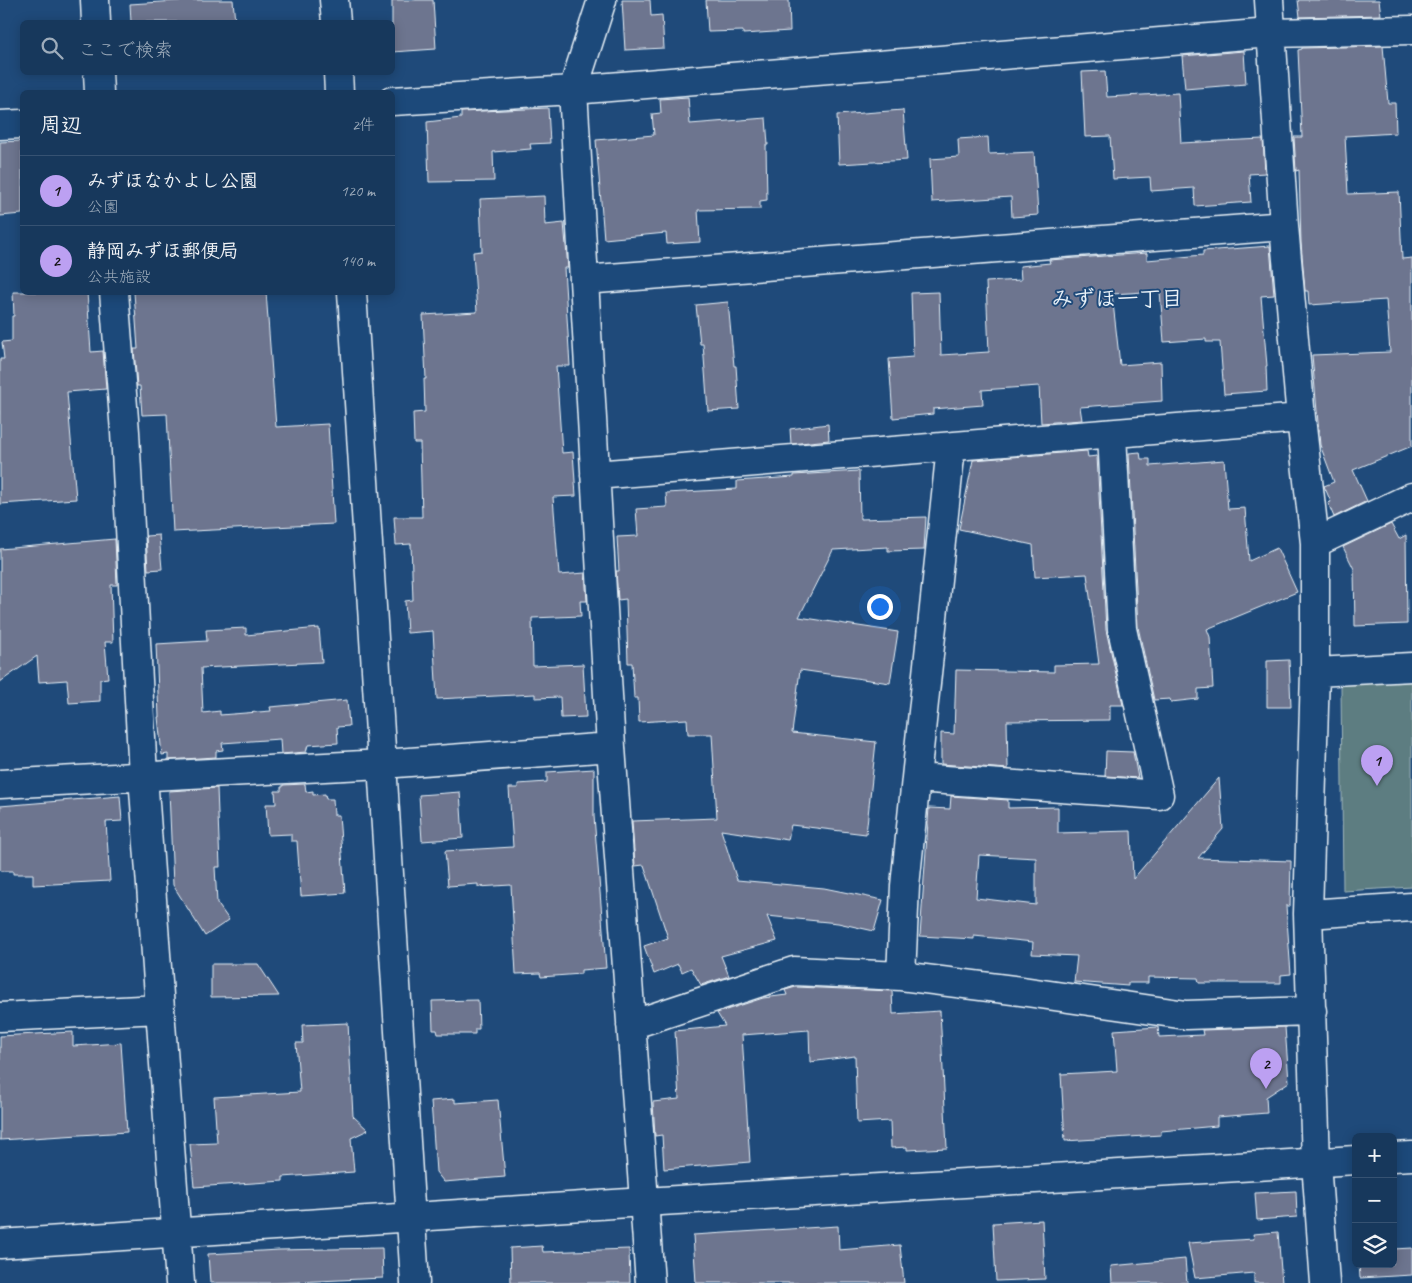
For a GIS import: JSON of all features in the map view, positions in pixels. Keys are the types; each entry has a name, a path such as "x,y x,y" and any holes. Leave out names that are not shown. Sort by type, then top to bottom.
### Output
{"street":[{"path":"95,0 96,20"},
{"path":"334,0 336,20"},
{"path":"602,0 573,90 611,747 650,1283"},
{"path":"1268,0 1284,226 1301,418 1315,543 1315,672 1308,914 1316,1163 1325,1283"},
{"path":"395,101 573,90 1270,33 1412,30"},
{"path":"98,75 99,90"},
{"path":"338,75 339,90"},
{"path":"0,126 20,124"},
{"path":"584,280 1284,226"},
{"path":"114,295 126,432 143,776 180,1283"},
{"path":"352,295 415,1283"},
{"path":"595,475 1301,418"},
{"path":"916,778 1160,794 1122,630 1112,434"},
{"path":"900,976 905,886 950,447"},
{"path":"1315,543 1412,497"},
{"path":"1315,672 1412,667"},
{"path":"0,784 383,764 611,747"},
{"path":"1308,914 1412,907"},
{"path":"631,1025 794,971 900,976 1186,1015 1312,1011"},
{"path":"0,1017 160,1008"},
{"path":"1397,1157 1412,1156"},
{"path":"0,1244 177,1234 644,1202 1352,1160"}],"green space":[{"path":"1412,681 1412,887 1343,891 1341,685"}],"building":[{"path":"192,0 233,0 235,20 131,20 130,4"},
{"path":"392,0 433,0 436,49 395,52 395,20 392,20"},
{"path":"622,0 650,0 651,16 662,15 664,48 625,50"},
{"path":"706,0 789,0 790,31 743,34 743,31 708,32"},
{"path":"1298,0 1379,0 1381,15 1300,17"},
{"path":"1383,46 1388,103 1395,103 1396,133 1345,136 1348,194 1399,192 1402,259 1412,258 1412,446 1353,470 1367,501 1334,517 1328,503 1331,502 1324,486 1334,482 1320,445 1312,355 1390,352 1386,300 1309,305 1308,291 1305,291 1301,243 1299,170 1296,171 1294,137 1302,137 1298,50 1302,48"},
{"path":"1244,51 1246,84 1185,89 1182,56"},
{"path":"1105,71 1107,97 1178,93 1181,143 1263,139 1265,173 1249,174 1251,202 1195,206 1194,188 1151,191 1150,177 1113,179 1110,136 1085,137 1082,72"},
{"path":"688,97 690,124 766,118 768,145 766,145 767,200 760,201 760,209 698,210 700,242 667,244 666,233 604,239 596,140 654,135 652,114 661,113 660,99"},
{"path":"548,108 550,143 530,144 531,149 493,152 494,181 429,182 427,122 461,118 461,112"},
{"path":"903,110 907,160 839,164 837,115"},
{"path":"988,137 989,154 1034,152 1038,215 1012,217 1011,197 932,202 930,159 959,157 958,139"},
{"path":"20,141 20,214 0,216 0,142"},
{"path":"544,196 545,225 564,223 568,268 564,268 570,366 556,366 562,453 573,452 576,496 553,497 559,575 585,573 587,601 580,601 581,616 532,618 533,666 583,664 586,717 561,718 560,697 535,698 535,694 437,699 433,631 407,633 405,601 413,600 411,544 396,545 394,517 422,517 420,443 414,443 413,413 425,412 424,379 426,379 423,315 477,312 473,252 482,251 480,199"},
{"path":"1270,246 1274,295 1261,296 1267,366 1267,391 1224,394 1220,342 1206,342 1206,339 1164,342 1160,291 1112,294 1120,365 1161,362 1162,401 1080,407 1082,420 1041,423 1039,386 982,390 983,405 933,409 933,414 893,418 889,359 913,357 911,293 939,292 941,355 989,352 986,282 1021,280 1020,266 1050,263 1049,260 1147,253 1147,260 1203,255 1203,251"},
{"path":"13,292 20,292 20,295 87,295 91,352 103,351 106,389 67,392 76,499 0,504 0,359 4,359 2,342 12,341 12,316 14,316"},
{"path":"134,295 266,295 276,427 328,424 334,524 173,532 167,414 142,415 140,386 137,386 134,349 138,349"},
{"path":"728,302 739,409 708,411 703,344 700,344 696,305"},
{"path":"828,424 829,440 791,444 790,429"},
{"path":"1087,451 1088,457 1097,456 1106,630 1123,705 1110,705 1110,720 1007,721 1008,769 941,764 941,733 954,734 956,670 1054,672 1054,665 1099,664 1087,574 1035,577 1033,545 959,529 973,460"},
{"path":"1140,452 1141,459 1150,459 1150,466 1224,460 1228,509 1245,508 1249,561 1277,548 1297,592 1207,629 1210,637 1213,688 1198,689 1198,699 1171,702 1170,699 1154,700 1138,627 1129,453"},
{"path":"859,471 860,519 926,517 924,550 888,551 888,547 833,550 799,617 898,632 890,683 800,670 792,733 876,742 866,834 791,825 788,840 721,830 737,880 824,888 883,900 874,931 838,923 767,916 777,941 721,956 729,976 701,985 691,968 682,972 678,964 654,974 644,946 668,938 644,865 635,866 632,821 717,818 712,734 688,734 687,719 639,722 638,698 634,698 632,663 628,663 626,599 618,600 616,571 619,571 617,537 638,536 636,509 667,507 666,493 737,489 737,481"},
{"path":"1391,524 1399,539 1406,535 1407,624 1355,626 1354,569 1343,547"},
{"path":"159,535 162,569 148,570 146,536"},
{"path":"115,539 117,585 111,585 113,642 105,642 108,678 100,679 100,701 69,703 67,680 39,682 37,656 0,682 0,549"},
{"path":"246,628 246,635 319,628 322,662 201,668 203,713 220,711 220,715 271,711 270,707 347,700 349,726 337,727 338,743 308,745 306,752 281,754 280,739 222,743 223,750 216,751 216,757 168,760 168,754 162,755 158,717 156,644 207,641 206,630"},
{"path":"1289,660 1291,707 1267,707 1267,661"},
{"path":"1106,751 1133,752 1138,778 1105,776"},
{"path":"594,769 594,816 606,968 581,970 581,974 541,977 540,973 516,974 511,885 478,887 478,884 448,886 445,851 513,847 509,788 518,788 518,784 547,782 547,772"},
{"path":"1219,778 1223,829 1198,858 1291,861 1290,906 1286,906 1291,974 1281,975 1281,983 1199,983 1198,978 1148,977 1148,983 1128,983 1128,986 1074,982 1077,956 1032,954 1033,942 974,936 974,939 920,936 929,808 950,809 951,796 1008,800 1008,808 1058,807 1058,833 1131,831 1133,879","holes":["979,855 1036,858 1036,905 976,898"]},
{"path":"305,784 306,792 313,791 313,795 325,794 326,799 333,799 334,815 339,815 345,893 301,896 297,841 291,841 291,834 268,835 266,804 276,804 275,791 281,791 283,785"},
{"path":"217,788 220,867 215,867 217,903 229,920 205,936 173,885 169,791"},
{"path":"460,792 463,838 422,841 419,795"},
{"path":"120,796 122,821 106,822 110,881 33,885 33,874 13,874 13,871 0,871 0,806"},
{"path":"211,964 258,964 279,996 211,997"},
{"path":"796,987 892,991 893,1014 940,1011 947,1148 907,1150 907,1147 891,1148 890,1121 857,1123 855,1056 810,1062 809,1030 742,1035 750,1162 664,1169 662,1135 655,1136 653,1102 679,1099 675,1031 725,1026 717,1013 763,998 787,995 785,990"},
{"path":"478,1000 479,1029 475,1029 475,1034 438,1034 437,1030 433,1030 432,1001"},
{"path":"348,1023 353,1116 368,1130 351,1138 354,1172 283,1177 283,1181 194,1187 190,1144 217,1143 214,1097 300,1092 296,1043 303,1043 302,1025"},
{"path":"1158,1027 1159,1037 1203,1035 1202,1030 1285,1027 1289,1082 1266,1097 1267,1113 1217,1117 1217,1126 1161,1131 1161,1135 1065,1141 1061,1074 1117,1071 1114,1030"},
{"path":"73,1032 73,1046 121,1043 127,1132 0,1140 0,1036"},
{"path":"455,1099 455,1103 498,1100 505,1177 444,1182 436,1172 431,1101"},
{"path":"1296,1191 1297,1217 1257,1220 1255,1193"},
{"path":"1042,1220 1045,1279 996,1281 993,1223"},
{"path":"838,1226 839,1250 900,1245 904,1283 696,1283 693,1235"},
{"path":"1278,1232 1282,1283 1254,1283 1254,1273 1195,1278 1188,1243 1254,1239 1253,1234"},
{"path":"542,1246 543,1252 629,1249 630,1283 511,1283 510,1248"},
{"path":"382,1248 383,1278 274,1283 210,1283 208,1254 279,1250"},
{"path":"1412,1248 1412,1275 1360,1278 1359,1268 1397,1268 1397,1249"},
{"path":"1185,1259 1187,1283 1112,1283 1111,1266"}],"place":[{"name":"みずほなかよし公園","path":"1377,786"},
{"name":"静岡みずほ郵便局","path":"1266,1089"}],"district":[{"name":"みずほ一丁目","path":"1117,298"}]}
